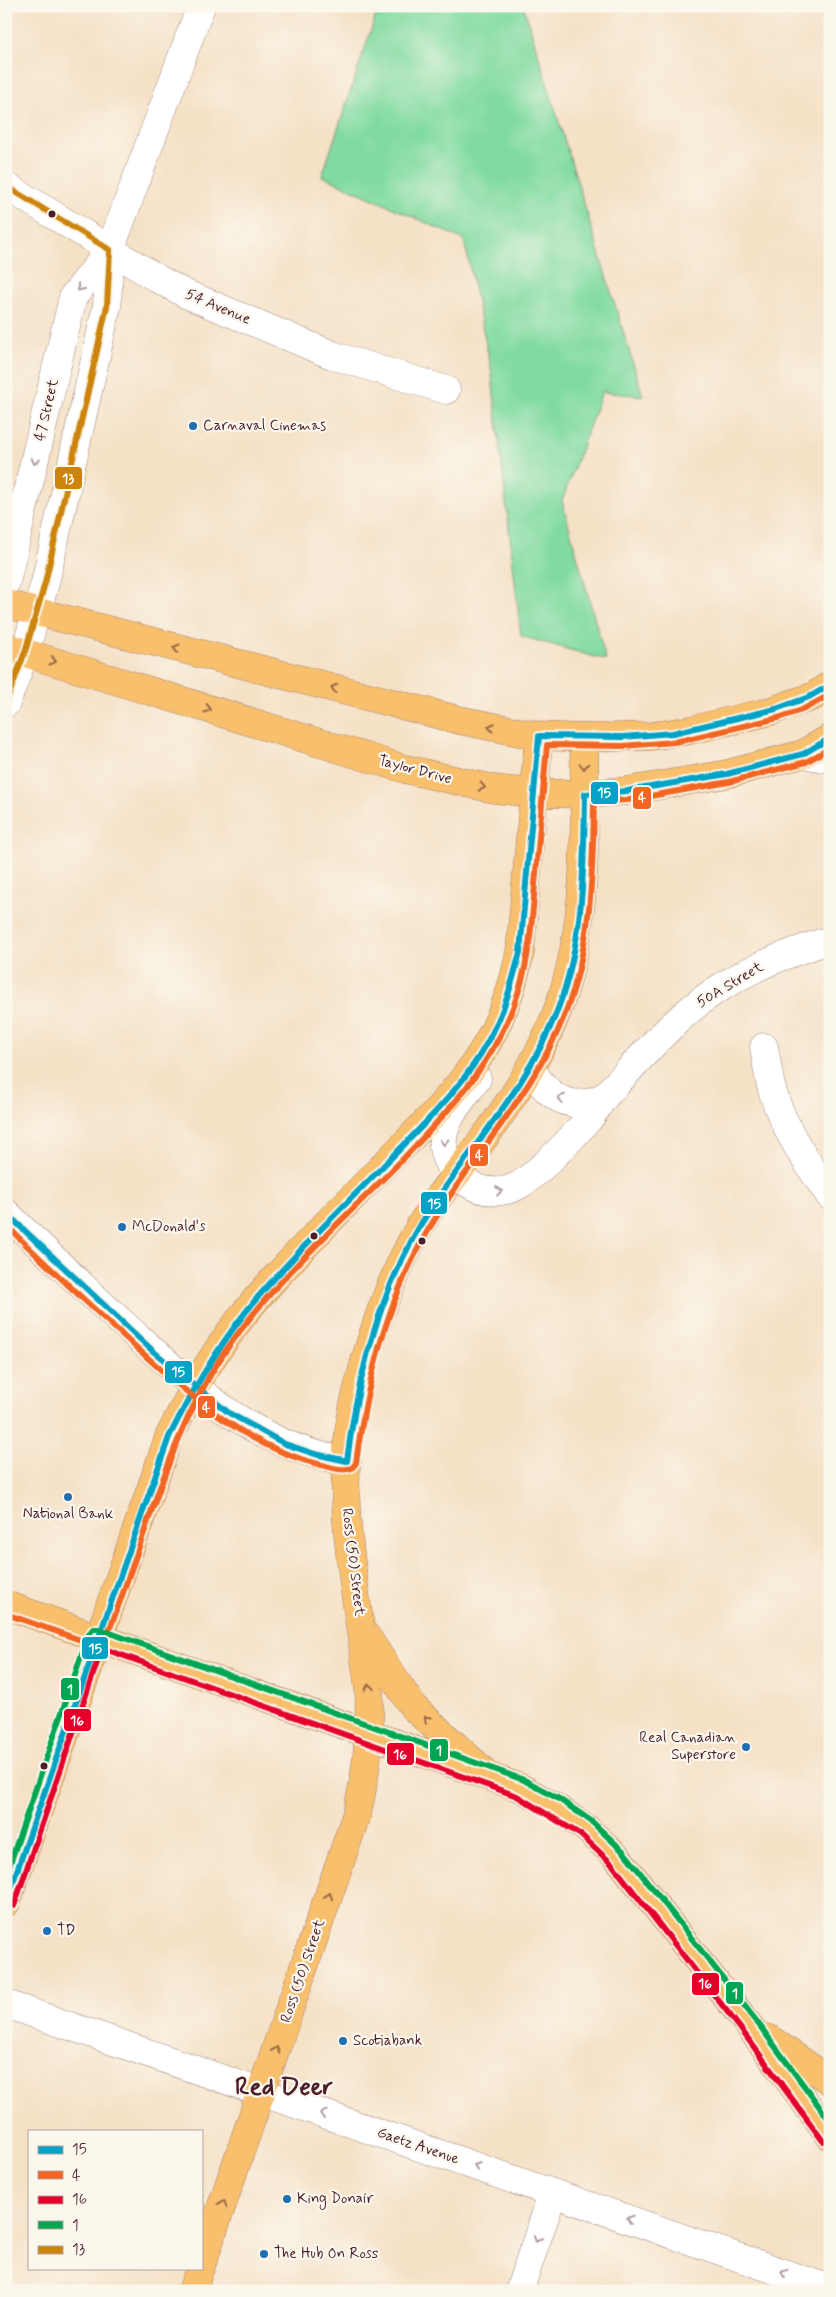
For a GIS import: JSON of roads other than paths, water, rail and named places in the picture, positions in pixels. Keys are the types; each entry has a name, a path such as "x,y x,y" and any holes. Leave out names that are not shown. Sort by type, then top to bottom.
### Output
{"main road":[{"path":"6,604 459,720 539,736 584,738 652,736 691,730 768,712 814,696 830,686"},
{"name":"Taylor Drive","path":"16,650 406,769 494,789 533,794 585,794 628,791 718,776 803,754 830,738"},
{"path":"6,1903 97,1637 169,1437 194,1387 228,1332 275,1278 448,1100 474,1066 492,1035 515,980 520,952 525,918 533,794 539,736"},
{"name":"Ross (50) Street","path":"202,2264 357,1813 367,1768 370,1735 369,1690 347,1534 345,1492 353,1410 366,1356 390,1290 411,1242 432,1206 503,1111 531,1067 557,1010 570,974 584,866 584,738"},
{"path":"6,1605 488,1776 521,1788 541,1798 586,1828 618,1858 747,2023 830,2136"},
{"path":"362,1631 413,1706 488,1776"},
{"path":"747,2023 830,2081"},
{"name":"Ross (50) Street","path":"192,2291 200,2270"}],"street":[{"name":"47 Street","path":"6,703 16,650 38,612 107,306 110,250 201,6"},
{"name":"54 Avenue","path":"6,186 186,294 332,354 446,390"},
{"name":"47 Street","path":"6,582 73,297 110,250"},
{"path":"803,754 830,759"},
{"name":"50A Street","path":"455,1175 469,1184 488,1192 504,1191 520,1185 588,1119 604,1097 670,1028 712,993 766,962 830,940"},
{"path":"455,1175 443,1149 445,1129 479,1076 492,1035"},
{"path":"764,1047 772,1090 783,1121 798,1149 830,1196"},
{"path":"531,1067 538,1081 549,1093 560,1099 585,1104 604,1097"},
{"path":"6,1213 69,1274 194,1387 260,1432 315,1455 347,1461"},
{"name":"Gaetz Avenue","path":"6,2004 830,2289"},
{"path":"519,2291 553,2192"}],"place":[{"name":"Carnaval Cinemas","path":"193,426"},
{"name":"McDonald's","path":"122,1227"},
{"name":"National Bank","path":"68,1497"},
{"name":"Real Canadian Superstore","path":"746,1747"},
{"name":"TD","path":"47,1931"},
{"name":"Scotiabank","path":"343,2041"},
{"name":"King Donair","path":"287,2199"},
{"name":"The Hub On Ross","path":"264,2254"}],"district":[{"name":"Red Deer","path":"284,2087"}]}
